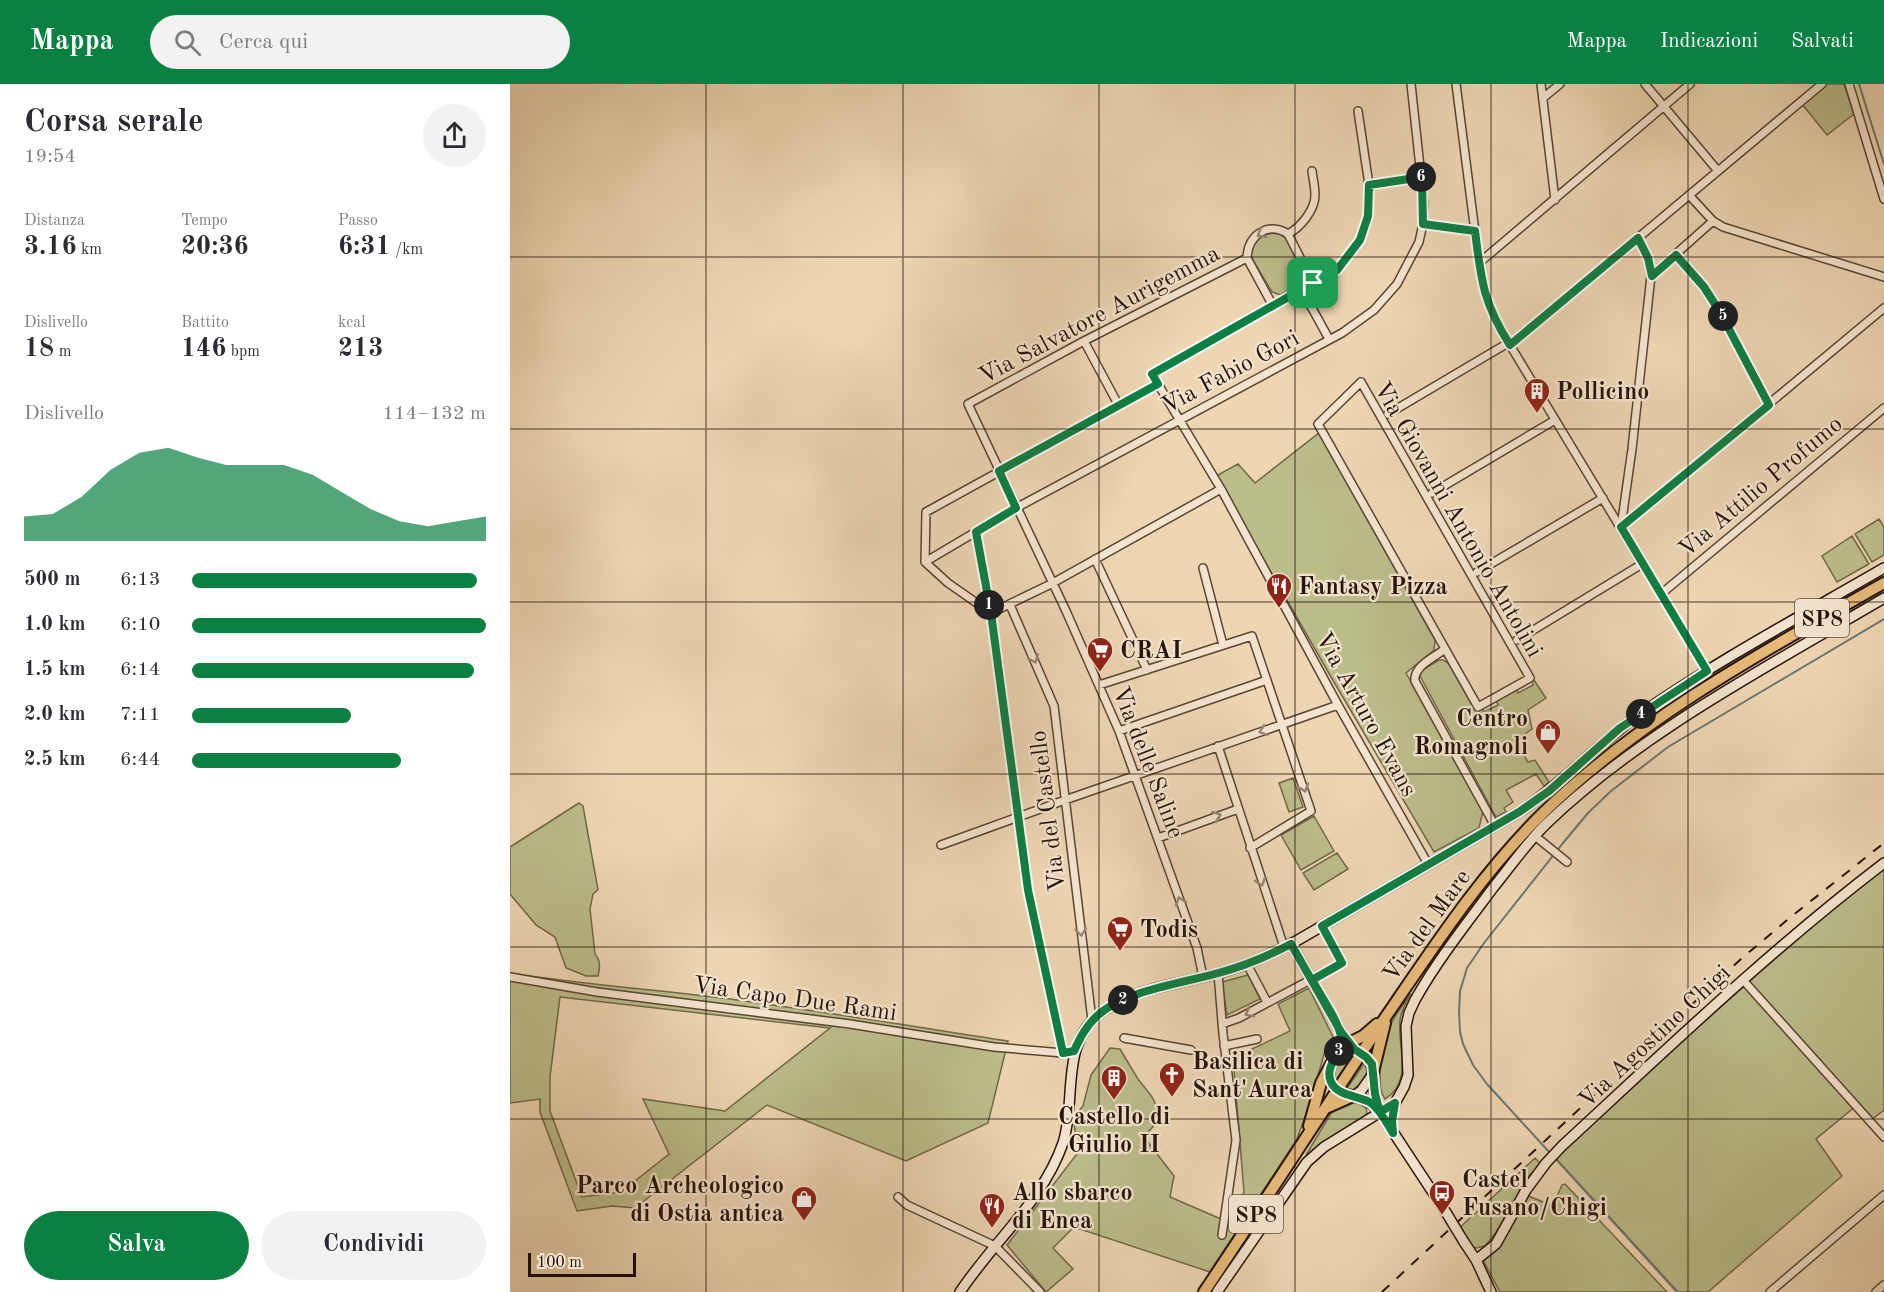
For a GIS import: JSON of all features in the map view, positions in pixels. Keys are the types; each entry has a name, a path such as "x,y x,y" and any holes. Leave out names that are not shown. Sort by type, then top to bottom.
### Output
{"main road":[{"path":"960,1292 1030,1203 1059,1151 1067,1120 1074,1051 1092,1020 1109,1007 1127,998 1247,964 1322,926 1519,812 1543,796 1620,728 1707,671 1884,568"},
{"name":"Via del Mare","path":"1204,1292 1255,1217 1306,1135 1326,1109 1355,1048 1387,1016 1439,938 1490,871 1535,821 1573,785 1632,737 1690,696 1760,653 1884,583"},
{"path":"1393,1133 1395,1103 1408,1075 1406,1026 1415,1000 1474,913 1535,836 1558,813 1655,737 1731,688 1884,598"},
{"name":"Via Agostino Chigi","path":"1476,1260 1496,1244 1526,1190 1562,1146 1801,929 1884,863"},
{"path":"1287,945 1312,980 1341,1032 1370,1062 1380,1112 1476,1260 1491,1292"},
{"path":"1326,1109 1361,1090 1373,1072 1387,1016"},
{"path":"1306,1135 1321,1083 1341,1043 1341,1032"},
{"path":"1355,1048 1334,1060 1330,1080 1337,1090 1365,1100 1380,1112"},
{"path":"1217,1292 1307,1162 1324,1147 1395,1103"}],"street":[{"name":"Via Fabio Gori","path":"925,562 1016,508 1342,333 1374,310 1397,284 1419,242 1423,224 1422,177 1411,84"},
{"path":"1456,84 1479,263 1487,303 1509,344 1707,671"},
{"path":"1541,84 1555,200"},
{"path":"1543,98 1560,84"},
{"path":"1645,84 1718,171"},
{"path":"1479,263 1690,84"},
{"path":"1388,414 1509,344 1822,84"},
{"path":"1849,84 1884,199"},
{"path":"1313,283 1288,234 1275,229 1262,231 1251,243 1247,258 1273,306 1337,270 1360,240 1368,216 1369,185 1358,111"},
{"path":"1288,234 1305,219 1313,204 1315,192 1312,171"},
{"path":"1369,185 1422,177"},
{"path":"1689,195 1713,221 1723,227 1884,277"},
{"path":"1652,276 1713,221"},
{"path":"1423,224 1475,231"},
{"path":"1621,527 1652,276 1648,258 1638,238"},
{"path":"1676,255 1704,287 1720,312 1769,405"},
{"name":"Via Salvatore Aurigemma","path":"968,404 1084,341 1247,258"},
{"path":"1302,290 1329,339"},
{"name":"Via Arturo Evans","path":"1273,306 1152,374 1221,489 1338,705 1428,864"},
{"path":"1621,527 1884,308"},
{"path":"1084,341 1119,406"},
{"name":"Via Giovanni Antonio Antolini","path":"1361,382 1530,678 1478,707 1445,649 1318,424 1361,382"},
{"path":"991,613 948,583 925,562 926,512 1158,384"},
{"name":"Via delle Saline","path":"968,404 1119,731 1197,948 1203,977"},
{"name":"Via Attilio Profumo","path":"1661,594 1884,408"},
{"path":"1432,493 1556,420"},
{"path":"991,613 1051,584 1221,489"},
{"path":"1477,572 1603,498"},
{"path":"976,532 991,613 1028,890 1063,1053"},
{"path":"1095,559 1147,670"},
{"path":"1517,640 1642,564"},
{"path":"1203,568 1223,645"},
{"name":"Via del Castello","path":"1010,605 1054,706 1092,1020"},
{"path":"1098,685 1252,636 1311,811 1250,848"},
{"path":"1445,649 1419,668 1414,675 1415,681 1495,826"},
{"path":"1119,731 1268,680"},
{"path":"942,845 1338,705"},
{"path":"1218,747 1250,848 1287,945"},
{"path":"1158,838 1238,809"},
{"path":"1535,836 1567,862"},
{"path":"1222,1024 1236,1019 1342,963 1322,926"},
{"path":"1247,964 1268,1002"},
{"path":"1218,973 1224,1046 1236,1140 1222,1235"},
{"name":"Via Capo Due Rami","path":"510,977 597,992 850,1024 994,1047 1063,1053 1074,1051"},
{"path":"1743,980 1884,1137"},
{"path":"1124,1038 1191,1050"},
{"path":"1224,1046 1257,1039"},
{"path":"1770,1292 1884,1195"},
{"path":"898,1197 907,1205 995,1246 1040,1292"},
{"path":"1876,1292 1884,1285"}],"green space":[{"path":"1827,84 1844,84 1854,114 1827,135 1802,104"},
{"path":"1267,232 1279,233 1288,240 1309,280 1280,295 1272,292 1251,257 1255,242"},
{"path":"1319,433 1435,640 1434,650 1406,673 1483,811 1479,828 1434,852 1216,476 1238,464 1255,483"},
{"path":"1879,519 1884,527 1884,555 1872,562 1855,534"},
{"path":"1852,536 1869,564 1837,582 1822,556"},
{"path":"1439,660 1449,664 1475,710 1482,708 1484,712 1498,705 1496,700 1516,689 1518,693 1533,685 1534,680 1546,698 1528,710 1532,729 1519,738 1528,752 1524,755 1528,762 1535,760 1549,782 1544,786 1536,774 1506,790 1513,802 1504,808 1506,812 1496,817 1420,676 1421,671"},
{"path":"1293,778 1303,807 1289,812 1279,783"},
{"path":"579,803 583,806 598,890 593,894 590,909 595,954 600,965 598,976 586,976 566,968 555,937 536,925 510,894 510,847"},
{"path":"1314,816 1334,851 1301,870 1281,835"},
{"path":"1337,853 1348,869 1314,890 1303,873"},
{"path":"1884,863 1884,1110 1870,1121 1856,1106 1816,1139 1842,1176 1708,1292 1678,1292 1551,1153 1743,980"},
{"path":"510,973 737,1000 1008,1041 988,1123 906,1161 767,1105 635,1208 612,1206 577,1211 540,1112 540,1099 510,1103","holes":["560,997 830,1028 725,1111 643,1099 669,1154 621,1192 582,1197 550,1111 550,1077"]},
{"path":"1248,975 1260,999 1227,1015 1222,982"},
{"path":"1309,988 1335,1041 1325,1051 1297,1139 1210,1272 1074,1227 1053,1248 1073,1269 1046,1292 1007,1245 1083,1146 1075,1131 1074,1122 1083,1106 1091,1075 1110,1048 1120,1049 1155,1102 1156,1123 1144,1137 1174,1176 1170,1197 1228,1222 1244,1192 1233,1058 1290,1031 1278,1004"},
{"path":"1411,994 1400,1020 1402,1073 1394,1092 1385,1099 1381,1091 1380,1079 1384,1042 1397,1014"},
{"path":"1355,1053 1336,1080 1332,1075 1337,1063 1346,1055"},
{"path":"1366,1061 1367,1070 1362,1081 1353,1090 1347,1088"},
{"path":"1352,1102 1366,1108 1365,1116 1306,1155 1336,1105"},
{"path":"1535,1158 1541,1164 1529,1176 1495,1234 1485,1246 1470,1247 1457,1230"},
{"path":"1565,1184 1667,1292 1500,1292 1483,1260 1498,1249 1526,1195 1553,1206 1562,1185"}],"waterway":[{"path":"1859,84 1884,164"},
{"path":"1550,1153 1487,1084 1473,1065 1463,1044 1460,1032 1460,991 1467,968 1563,843 1588,813 1611,791 1668,747 1884,619"},
{"path":"1554,1157 1677,1292"}],"railway":[{"path":"1382,1292 1741,959 1884,843"}],"place":[{"name":"Pollicino","path":"1537,414"},
{"name":"Fantasy Pizza","path":"1279,609"},
{"name":"CRAI","path":"1100,673"},
{"name":"Centro Romagnoli","path":"1548,755"},
{"name":"Todis","path":"1120,952"},
{"name":"Basilica di Sant'Aurea","path":"1172,1098"},
{"name":"Castello di Giulio II","path":"1114,1101"},
{"name":"Castel Fusano/Chigi","path":"1442,1216"},
{"name":"Parco Archeologico di Ostia antica","path":"804,1222"},
{"name":"Allo sbarco di Enea","path":"992,1229"}],"route":[{"path":"1313,283 1152,374 1158,384 999,471 1016,508 976,532 991,613 1028,890 1063,1053 1074,1051 1092,1020 1102,1011 1127,998 1232,969 1291,944 1341,1032 1354,1049 1372,1064 1373,1086 1380,1112 1395,1103 1393,1133 1373,1105 1362,1098 1342,1093 1330,1080 1331,1064 1338,1055 1341,1032 1312,980 1342,963 1322,926 1519,812 1549,791 1620,728 1707,671 1621,527 1769,405 1720,312 1704,287 1676,255 1652,276 1648,258 1638,238 1510,345 1486,299 1475,231 1423,224 1422,177 1369,185 1368,216 1360,240 1337,270 1313,283"}]}
